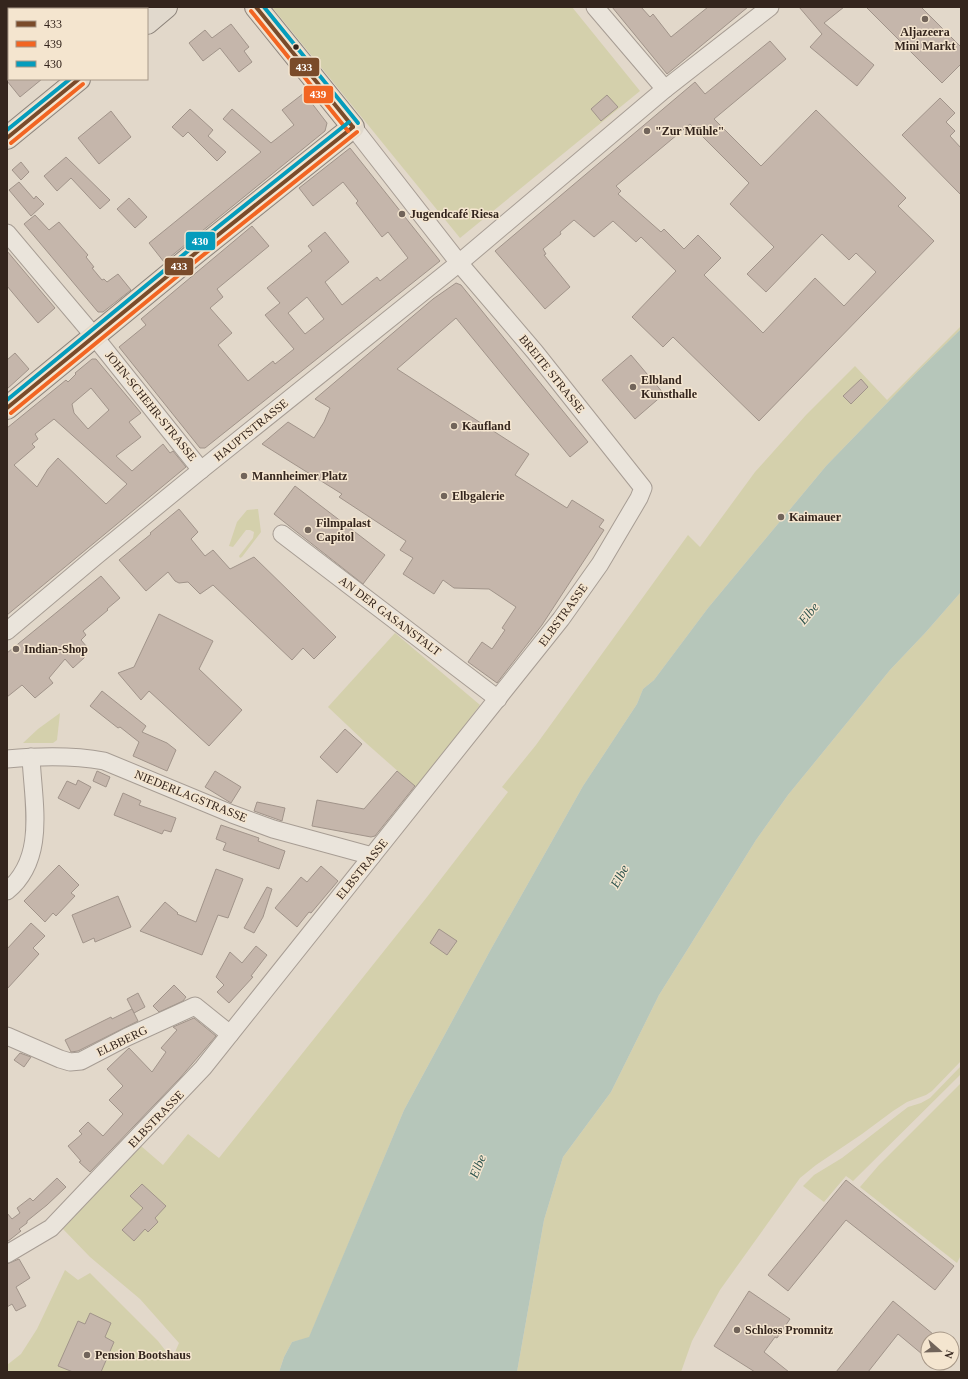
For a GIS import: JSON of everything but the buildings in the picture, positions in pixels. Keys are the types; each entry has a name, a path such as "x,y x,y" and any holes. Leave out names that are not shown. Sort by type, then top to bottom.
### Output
{"main road":[{"path":"148,22 166,7"},
{"path":"7,408 204,246 353,127 256,7"},
{"path":"7,138 78,80"}],"street":[{"path":"595,7 665,89"},
{"name":"HAUPTSTRASSE","path":"7,631 201,470 459,263 665,89 770,7"},
{"name":"BREITE STRASSE","path":"353,127 459,263 535,352 643,488"},
{"name":"JOHN-SCHEHR-STRASSE","path":"7,233 94,336 201,470"},
{"name":"ELBSTRASSE","path":"7,1254 51,1228 192,1081 561,619 600,564 640,498 643,488"},
{"name":"AN DER GASANSTALT","path":"282,534 498,699"},
{"path":"7,891 22,876 34,848 34,808 31,757"},
{"name":"NIEDERLAGSTRASSE","path":"7,760 31,757 90,758 104,761 232,814 266,826 372,856"},
{"name":"ELBBERG","path":"7,1036 60,1060 70,1062 81,1061 127,1037 195,1006 230,1034"}],"shaded area":[{"path":"272,7 572,7 640,91 460,238"},
{"path":"961,326 961,329 826,466 708,608 654,680 643,689 637,704 583,786 491,949 404,1110 309,1338 292,1342 284,1357 279,1372 7,1372 7,1365 21,1354 37,1329 65,1270 78,1280 90,1273 158,1341 172,1359 179,1343 140,1299 90,1257 62,1228 141,1146 163,1165 188,1134 219,1158 427,897 508,792 502,787 536,745 688,535 700,547 755,472 806,415 855,366 887,400"},
{"path":"258,509 261,532 240,558 239,556 253,538 254,532 246,530 233,547 229,546 237,522 247,510"},
{"path":"961,592 961,1061 932,1091 926,1095 907,1102 893,1111 800,1178 720,1290 692,1341 681,1372 517,1372 544,1220 563,1157 611,1092 659,995 756,840 788,795 890,670"},
{"path":"395,633 480,705 417,788 328,707"},
{"path":"60,713 57,740 53,743 23,743 38,729"},
{"path":"961,1066 961,1074 853,1181 846,1176 824,1202 803,1186 814,1175 842,1158 908,1107 921,1103 930,1098"},
{"path":"961,1083 961,1255 957,1263 860,1187 879,1165"}],"water":[{"name":"Elbe","path":"961,329 961,592 890,670 788,795 756,840 659,995 611,1092 563,1157 544,1220 517,1372 279,1372 284,1357 292,1342 309,1337 404,1110 491,949 583,786 637,704 643,689 654,680 708,608 826,466"}],"transit line":[{"name":"433","path":"256,7 353,127"},
{"name":"430","path":"264,7 358,123"},
{"name":"439","path":"251,11 348,131"},
{"name":"430","path":"7,130 69,80"},
{"name":"433","path":"7,138 78,80"},
{"name":"439","path":"11,143 83,84"},
{"name":"430","path":"7,400 194,246 349,122"},
{"name":"433","path":"7,408 198,251 353,127"},
{"name":"439","path":"11,413 202,256 357,132"}],"place":[{"name":"Aljazeera Mini Markt","path":"925,19"},
{"name":"\"Zur Mühle\"","path":"647,131"},
{"name":"Jugendcafé Riesa","path":"402,214"},
{"name":"Elbland Kunsthalle","path":"633,387"},
{"name":"Kaufland","path":"454,426"},
{"name":"Mannheimer Platz","path":"244,476"},
{"name":"Elbgalerie","path":"444,496"},
{"name":"Kaimauer","path":"781,517"},
{"name":"Filmpalast Capitol","path":"308,530"},
{"name":"Indian-Shop","path":"16,649"},
{"name":"Schloss Promnitz","path":"737,1330"},
{"name":"Pension Bootshaus","path":"87,1355"}]}
